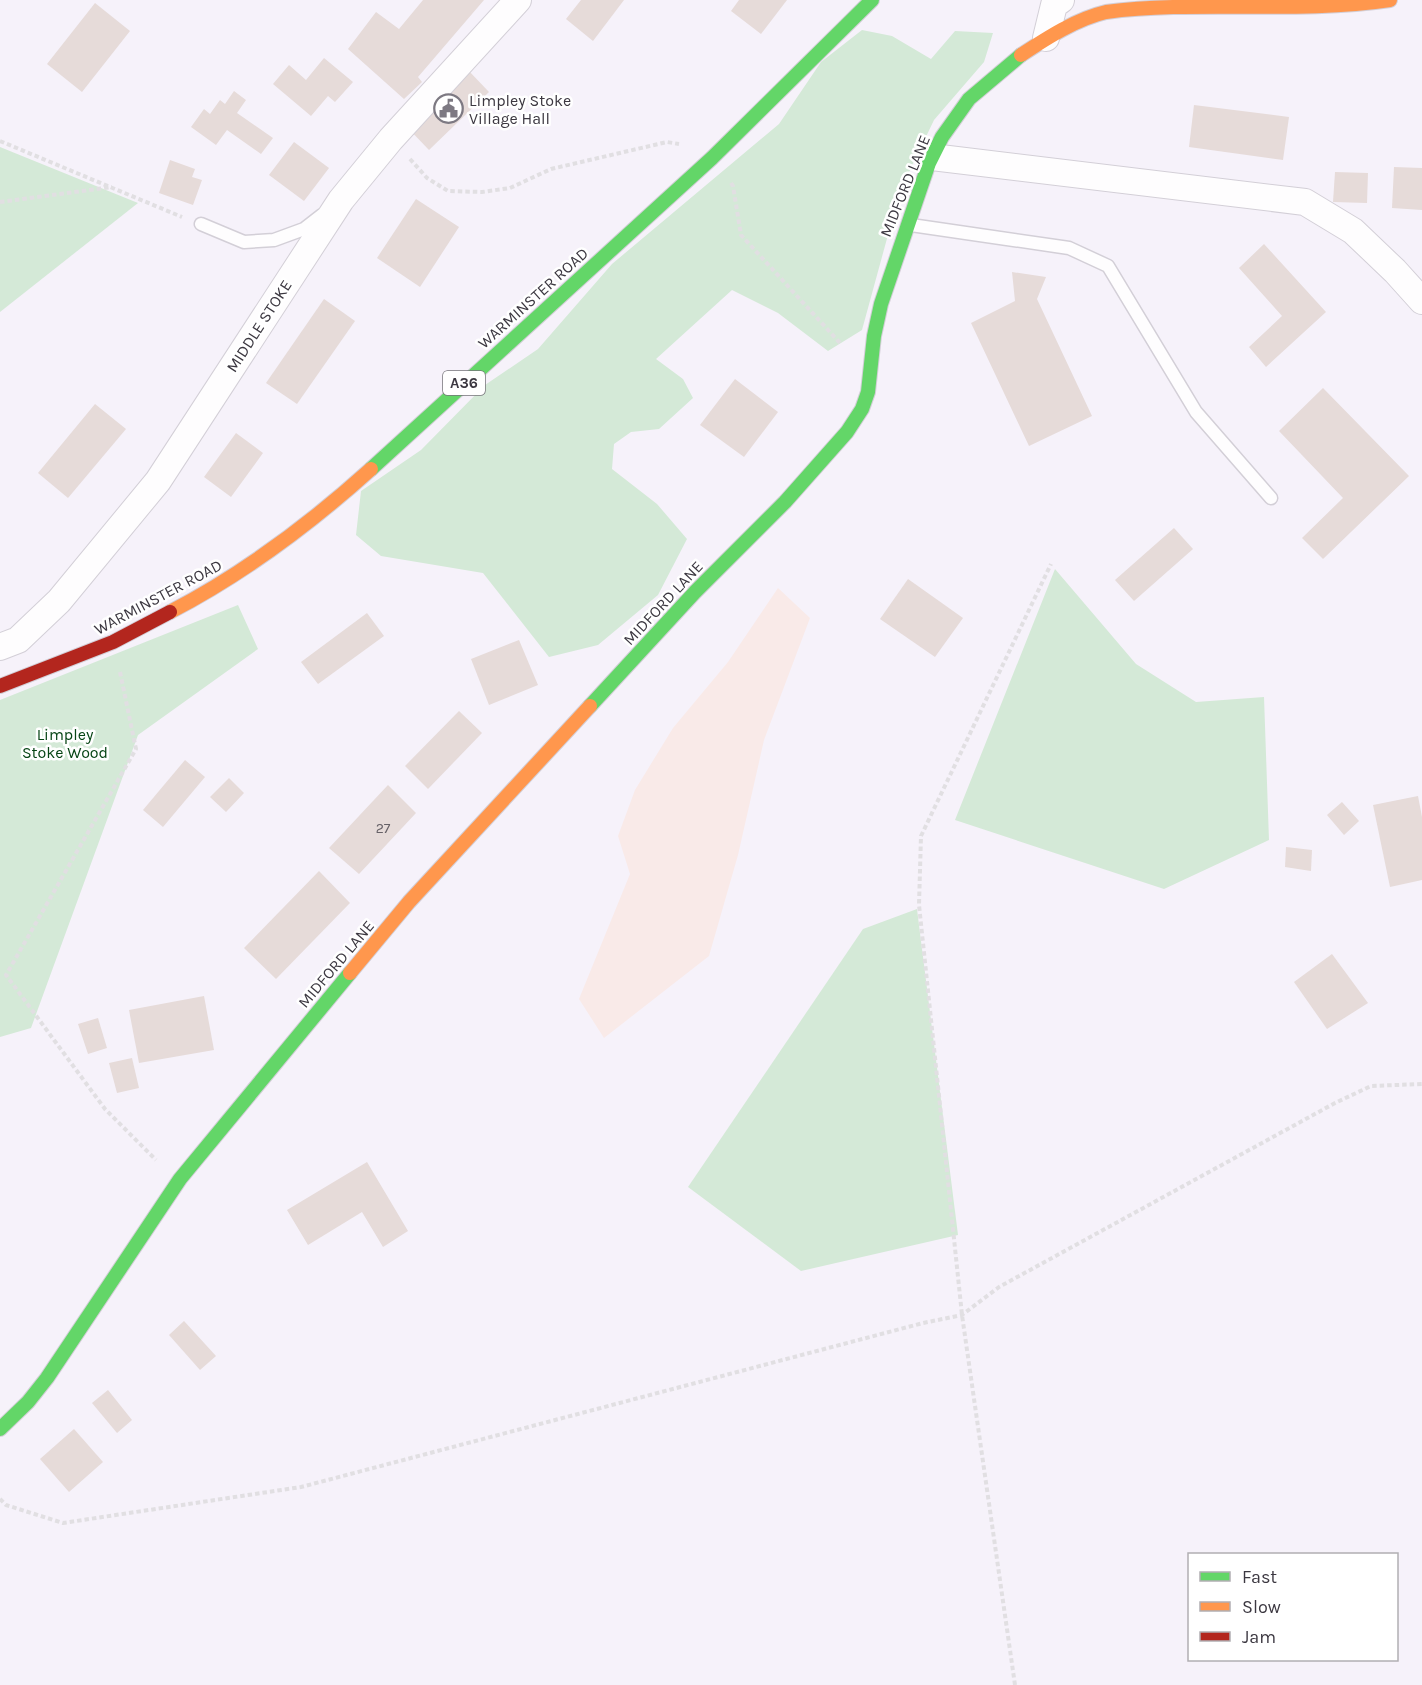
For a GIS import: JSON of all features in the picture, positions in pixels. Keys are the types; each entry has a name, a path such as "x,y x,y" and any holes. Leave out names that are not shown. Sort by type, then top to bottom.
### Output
{"main road":[{"name":"WARMINSTER ROAD","path":"0,686 113,642 206,592 269,552 341,496 712,158 873,0"},
{"name":"MIDFORD LANE","path":"0,1429 28,1402 46,1378 180,1179 409,903 695,592 785,502 847,432 862,409 868,392 874,336 881,304 906,225 932,157 954,118 969,99 1020,55 1046,38 1105,12 1159,3 1318,5 1363,4 1390,0"}],"street":[{"name":"MIDDLE STOKE","path":"0,647 18,640 59,601 158,481 341,200 391,138 518,0"},
{"path":"1046,38 1054,5 1061,0"},
{"path":"932,157 1305,202 1353,231 1395,271 1422,301"}],"lane":[{"path":"201,225 244,242 274,240 304,229 341,200"},
{"path":"906,225 1069,248 1108,266 1196,412 1271,498"}],"path":[{"path":"391,138 427,178 448,191 482,192 510,188 551,169 668,142 689,146 712,158"},
{"path":"0,141 201,225"},
{"path":"733,186 741,235 813,314"},
{"path":"0,202 114,187"},
{"path":"1015,1685 962,1315 919,905 921,836 1051,564"},
{"path":"113,642 136,749 6,975 105,1109 168,1172 180,1179"},
{"path":"0,1499 6,1504 63,1523 301,1487 911,1326 962,1315 999,1287 1335,1103 1371,1086 1422,1084"}],"shaded area":[{"path":"778,588 810,618 764,740 738,855 709,956 604,1038 579,999 630,874 618,836 635,790 673,728 728,662"}],"green space":[{"path":"862,30 892,36 931,59 955,31 993,33 984,62 934,120 900,191 862,330 828,351 778,313 732,290 656,359 683,379 693,398 659,429 631,432 614,444 612,469 657,504 687,539 658,595 598,645 549,657 483,573 381,556 356,535 361,491 421,450 485,385 538,349 612,264 779,124 821,62"},
{"path":"0,147 138,203 0,312"},
{"path":"1055,569 1136,664 1196,702 1264,697 1269,840 1164,889 955,820"},
{"name":"Limpley Stoke Wood","path":"238,605 258,649 138,735 31,1028 0,1037 0,700"},
{"path":"917,909 958,1235 801,1271 688,1187 863,929"}],"building":[{"path":"423,0 484,0 418,77 422,82 404,99 348,49 376,12 399,29"},
{"path":"581,0 624,0 593,41 566,19"},
{"path":"739,0 787,0 761,34 731,11"},
{"path":"95,3 130,31 82,92 47,64"},
{"path":"324,58 353,82 335,102 328,96 311,116 273,84 289,65 306,80"},
{"name":"Limpley Stoke Village Hall","path":"467,69 489,92 429,150 407,127"},
{"path":"234,91 246,100 237,113 273,138 261,154 227,130 216,145 191,127 204,109 210,114 220,100 225,104"},
{"path":"1194,105 1289,117 1283,160 1189,147"},
{"path":"294,142 329,168 304,201 269,175"},
{"path":"170,160 195,169 192,177 202,180 193,205 159,193"},
{"path":"1394,167 1422,168 1422,210 1392,208"},
{"path":"1335,172 1368,173 1367,203 1333,202"},
{"path":"416,199 459,227 420,287 377,258"},
{"path":"1264,244 1326,312 1266,367 1249,347 1282,316 1239,268"},
{"path":"1012,272 1046,277 1037,299 1092,416 1029,446 971,323 1015,301"},
{"path":"324,299 355,321 297,404 266,383"},
{"path":"735,379 778,412 744,457 700,425"},
{"path":"1323,388 1409,476 1323,559 1302,538 1343,498 1279,431"},
{"path":"95,404 126,429 68,498 38,473"},
{"path":"236,433 263,453 231,497 204,477"},
{"path":"1174,528 1193,549 1134,601 1115,580"},
{"path":"908,579 963,618 935,657 880,619"},
{"path":"367,613 384,636 318,684 301,662"},
{"path":"519,640 538,685 489,705 471,659"},
{"path":"459,711 482,733 428,789 405,766"},
{"path":"185,760 205,777 163,827 143,810"},
{"path":"229,778 244,793 226,812 210,797"},
{"path":"388,785 416,813 359,874 329,848"},
{"path":"1418,796 1422,817 1422,880 1390,887 1373,805"},
{"path":"1342,802 1359,821 1344,835 1327,815"},
{"path":"1286,847 1312,850 1311,871 1285,867"},
{"path":"319,871 350,903 276,979 244,948"},
{"path":"1332,954 1368,1003 1327,1029 1294,982"},
{"path":"204,996 214,1050 139,1063 129,1010"},
{"path":"98,1018 107,1048 88,1054 78,1024"},
{"path":"132,1058 139,1088 117,1093 109,1063"},
{"path":"367,1162 408,1231 383,1247 362,1212 308,1245 287,1210"},
{"path":"184,1321 216,1356 200,1370 169,1335"},
{"path":"108,1390 132,1420 117,1433 92,1403"},
{"path":"74,1429 103,1462 69,1492 40,1459"}],"traffic: fast":[{"path":"371,469 712,158 872,0"},
{"path":"590,706 695,592 785,502 847,432 862,409 868,392 874,336 881,304 929,163 942,137 969,99 1021,55"},
{"path":"0,1429 28,1402 47,1378 180,1179 350,973"}],"traffic: slow":[{"path":"1021,55 1073,24 1106,12 1176,7 1319,6 1390,0"},
{"path":"170,612 250,565 324,509 371,469"},
{"path":"350,973 409,902 590,706"}],"traffic: jam":[{"path":"0,686 113,642 170,612"}],"place":[{"name":"Limpley Stoke Village Hall","path":"448,109"}]}
